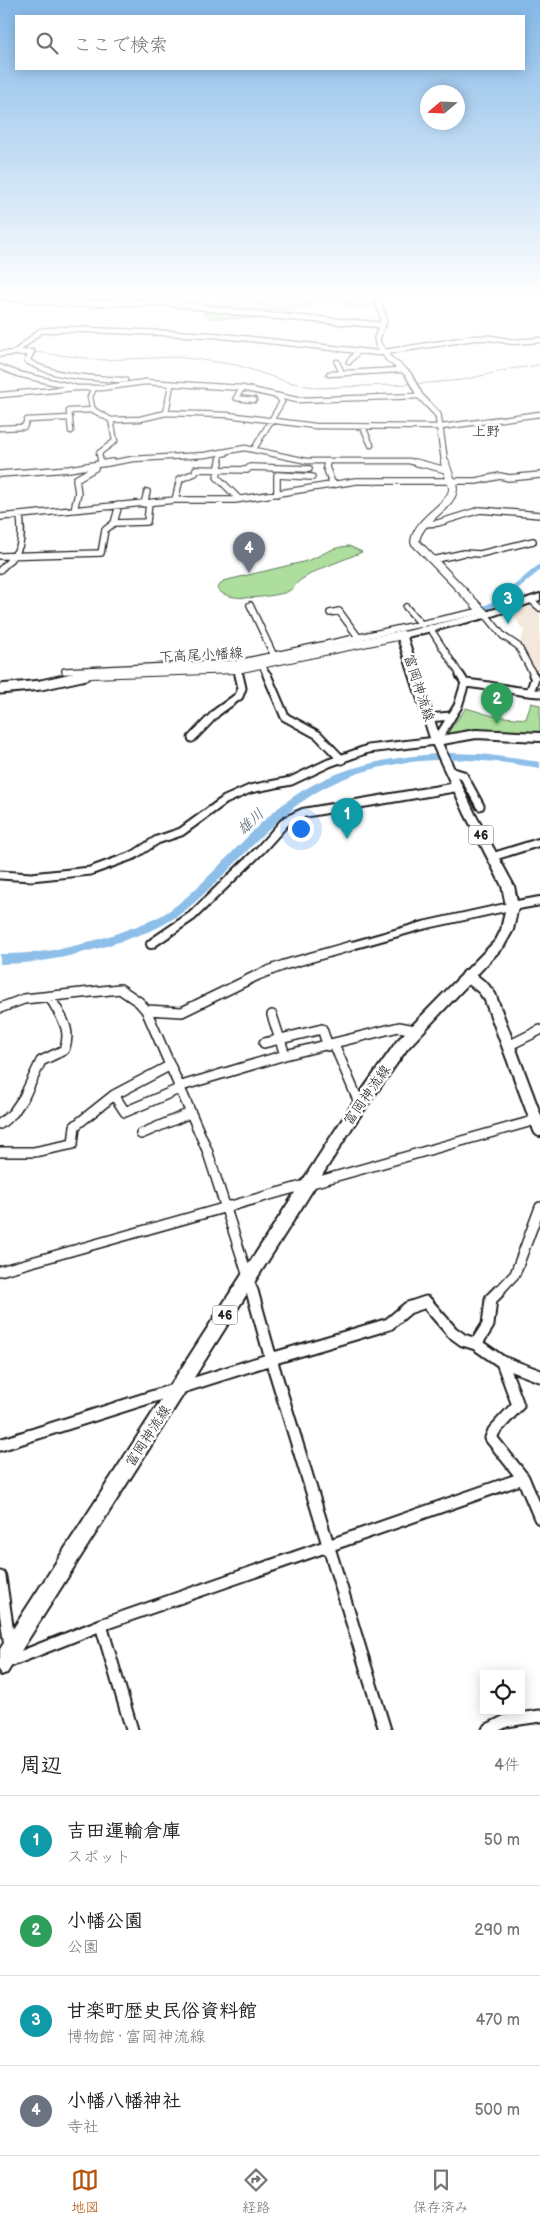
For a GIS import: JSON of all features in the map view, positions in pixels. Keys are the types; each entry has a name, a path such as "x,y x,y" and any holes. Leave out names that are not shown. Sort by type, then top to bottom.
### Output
{"main road":[{"path":"409,377 420,396 438,415 446,470 453,488 453,494 416,532 415,542 484,613"},
{"name":"富岡神流線","path":"0,1665 360,1105 415,1030 492,952 504,936 509,924 512,906 508,886 448,767 428,718 402,634 536,599"},
{"name":"下高尾小幡線","path":"0,689 41,685 91,674 155,669 237,669 402,634"},
{"path":"468,976 490,997 538,1125"}],"street":[{"path":"29,377 55,381 76,388"},
{"path":"81,377 134,383"},
{"path":"0,395 146,382 242,388 301,400 420,396"},
{"path":"166,413 171,385"},
{"path":"94,388 90,398 94,410"},
{"path":"242,388 236,398 254,400"},
{"path":"254,449 282,402 278,396"},
{"path":"71,431 70,411 94,410 111,420 140,418 166,413 228,415 315,426 363,427 441,427 540,414"},
{"path":"0,428 24,428 27,420 70,418"},
{"path":"101,464 102,461 99,453 116,440 111,420"},
{"path":"363,427 371,445"},
{"path":"0,474 133,459 205,455 232,450 254,449 307,461 409,461 446,470"},
{"path":"232,450 232,452 221,454 217,477 239,499"},
{"path":"307,461 312,477"},
{"path":"327,461 326,467 331,485"},
{"path":"74,510 78,493 76,479 81,474 101,464"},
{"path":"175,500 180,479 195,473 196,469 247,470 250,467 309,469"},
{"path":"277,494 277,475 312,477 331,485"},
{"path":"0,517 175,500 239,499 361,481 476,481 500,476 516,478 540,476"},
{"path":"0,556 101,553 105,530 114,523 147,522 147,492"},
{"path":"114,523 119,505"},
{"path":"424,524 438,523 480,510 540,515"},
{"path":"0,570 18,554 23,542 20,515"},
{"path":"433,560 464,553 480,554 540,537"},
{"path":"536,599 540,608"},
{"path":"250,605 274,656"},
{"path":"406,607 426,627 465,683 540,693"},
{"path":"330,612 339,610 359,638"},
{"path":"484,613 503,636 518,646 535,678 530,692"},
{"path":"66,671 155,669 228,664 426,627"},
{"path":"262,664 285,717 318,735 342,760"},
{"path":"192,738 217,712 239,696 242,688 237,669"},
{"path":"438,740 458,706 465,683"},
{"path":"428,718 452,716"},
{"path":"0,875 31,877 90,871 134,855 157,840 181,832 225,800 267,784 291,781 329,763 382,746 438,740 462,734 482,732 540,738"},
{"path":"448,767 463,775 480,806"},
{"path":"151,944 192,916 260,850 286,821 303,812 457,787"},
{"path":"492,856 540,842"},
{"path":"146,1010 182,1012 284,965 425,925 540,901"},
{"path":"0,1008 24,999 120,989 146,1010 207,1150 226,1207 385,1730"},
{"path":"0,1124 13,1113 24,1097 41,1061 64,1050 68,1040 68,1031 50,997"},
{"path":"272,1015 285,1055"},
{"path":"114,1095 125,1112 179,1088 285,1055 399,1027 415,1030"},
{"path":"264,1043 322,1029 360,1105"},
{"path":"508,1046 540,1030"},
{"path":"0,1152 34,1152 73,1144 75,1126 114,1095 169,1066"},
{"path":"141,1134 190,1113"},
{"path":"0,1271 308,1184 538,1125"},
{"path":"476,1344 488,1325 492,1299 515,1274 540,1207"},
{"path":"0,1445 271,1359 389,1324 408,1308 426,1302 452,1332 463,1340 476,1344 502,1362 540,1376"},
{"path":"502,1362 518,1405 491,1438 524,1478 540,1518"},
{"path":"0,1665 101,1626 524,1478"},
{"path":"0,1577 10,1648"},
{"path":"101,1626 132,1730"},
{"path":"488,1730 506,1721 540,1716"}],"shaded area":[{"path":"530,602 540,611 540,692 536,692 533,688 537,680 520,644 524,631 509,610"}],"green space":[{"path":"349,546 362,552 309,575 287,592 249,598 230,596 217,589 223,581 303,562 330,550"},
{"path":"531,703 540,705 540,735 484,730 449,734 449,731 466,708 493,716 526,719"}],"waterway":[{"path":"272,377 318,388 411,384"},
{"path":"416,384 477,377"},
{"path":"483,609 498,602 540,567"},
{"name":"雄川","path":"0,959 32,958 64,953 110,940 159,921 193,897 278,815 305,794 330,780 358,770 419,758 482,757 540,765"}],"place":[{"name":"小幡八幡神社","path":"249,573"},
{"name":"甘楽町歴史民俗資料館","path":"508,624"},
{"name":"小幡公園","path":"497,724"},
{"name":"吉田運輸倉庫","path":"347,839"}],"district":[{"name":"上野","path":"486,431"}]}
